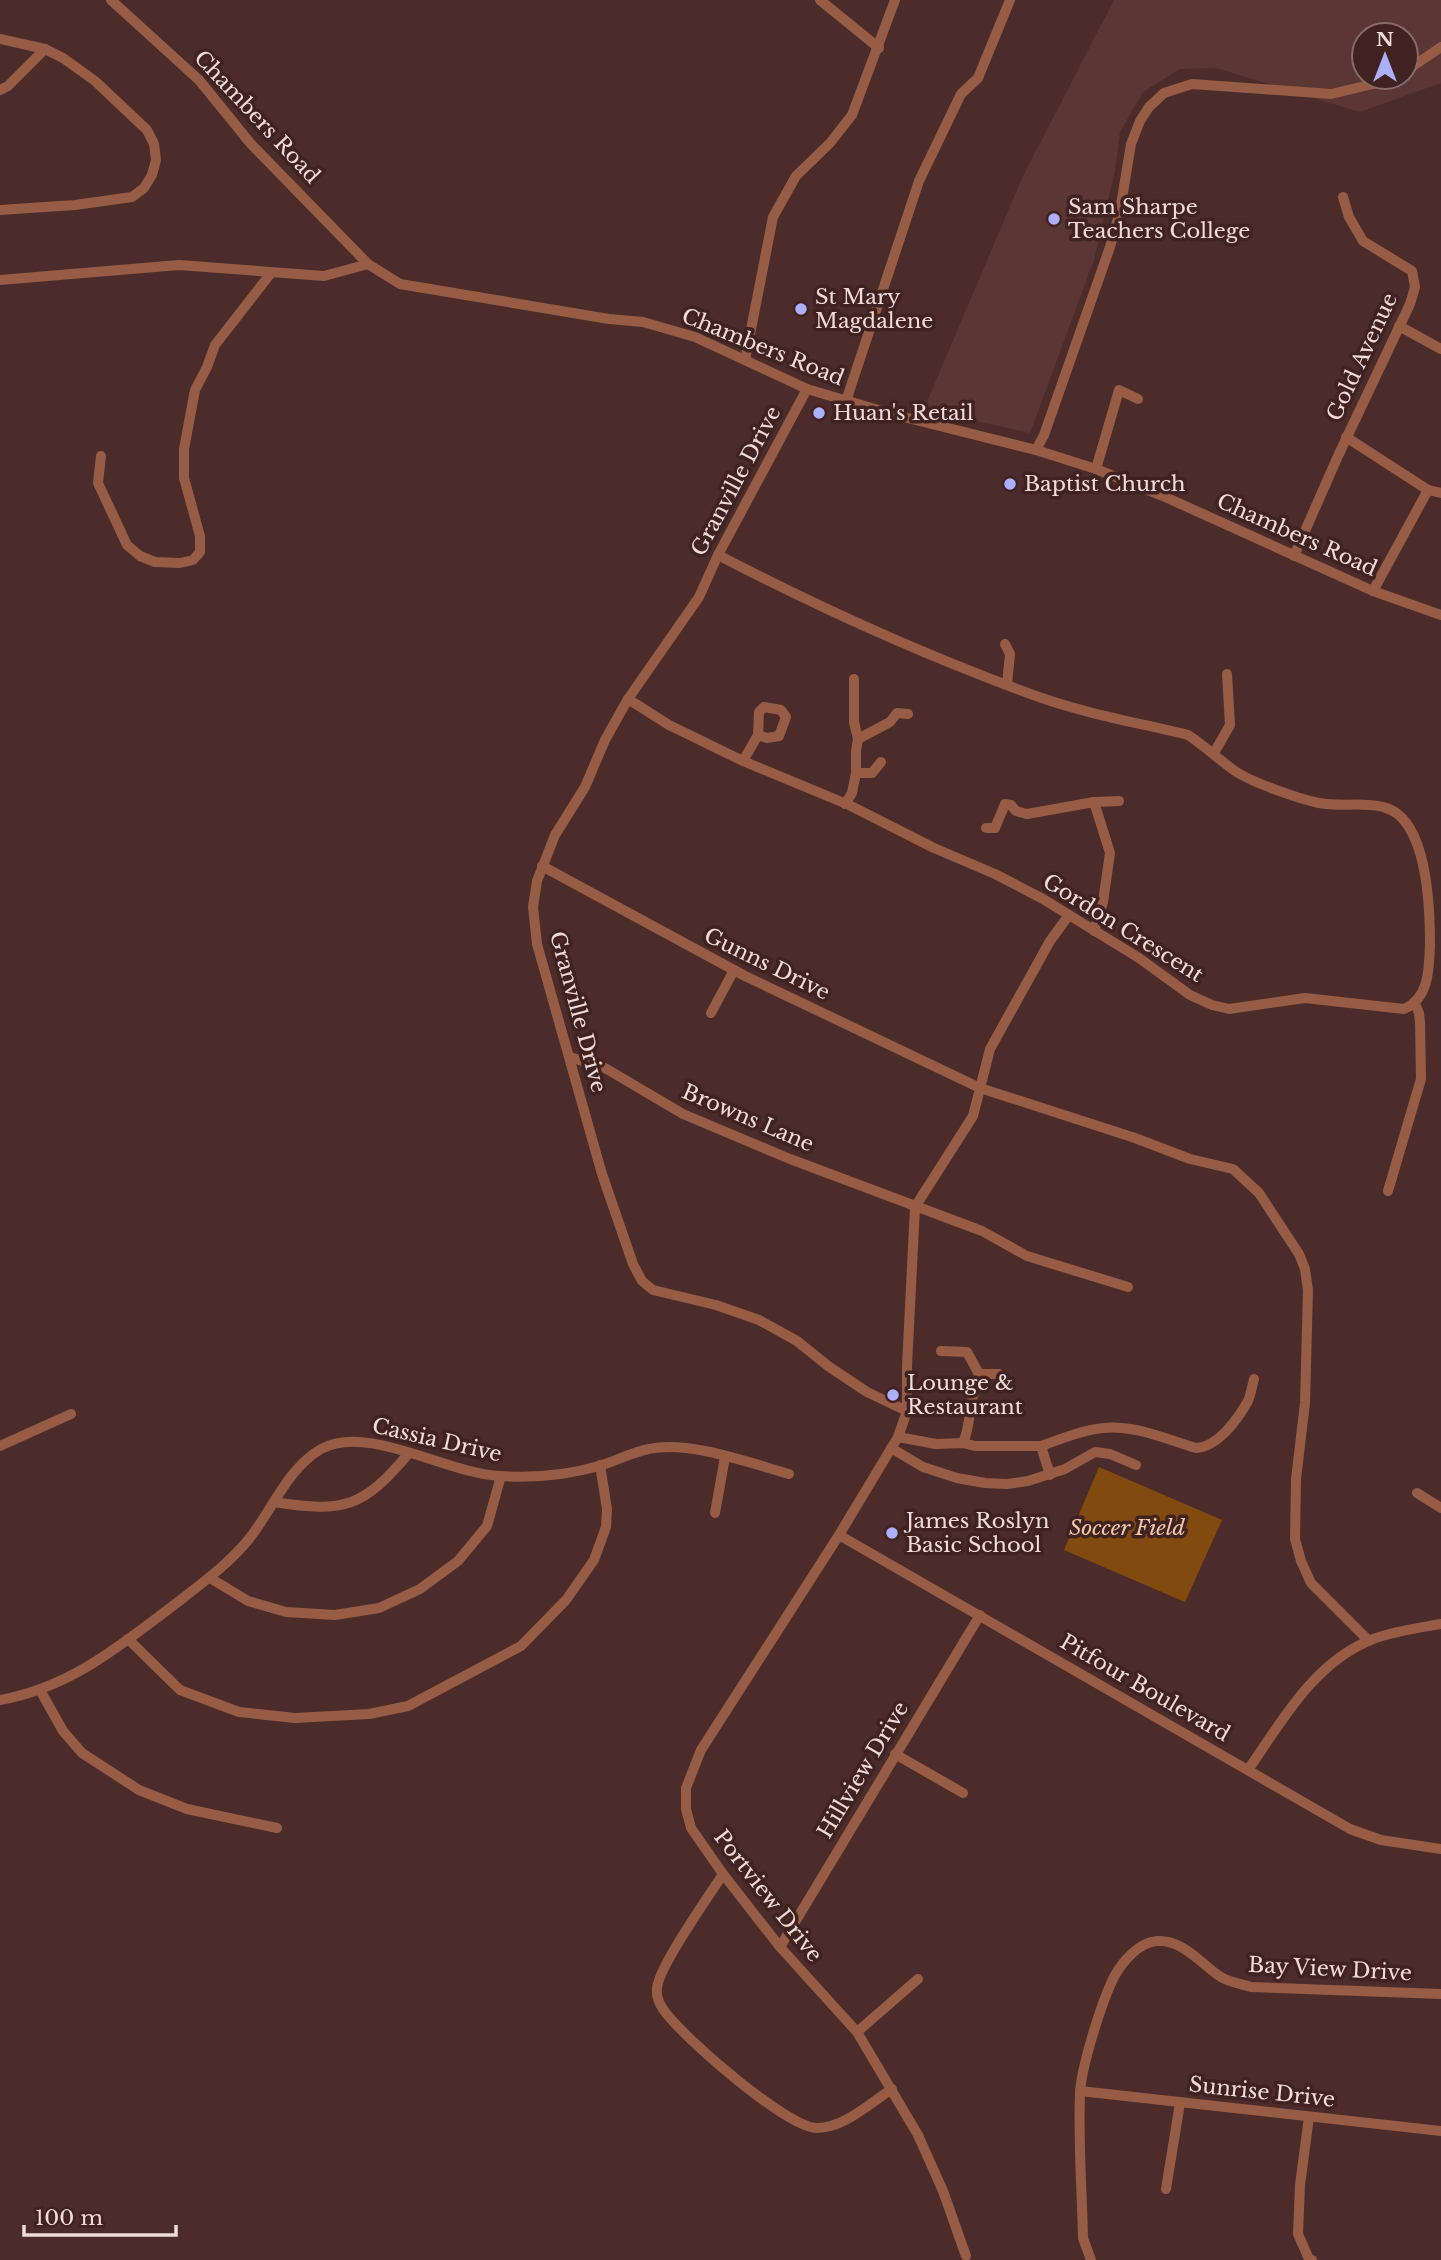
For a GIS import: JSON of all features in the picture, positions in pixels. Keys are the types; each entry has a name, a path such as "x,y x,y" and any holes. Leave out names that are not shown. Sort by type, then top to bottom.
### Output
{"street":[{"name":"Chambers Road","path":"111,0 199,80 251,144 368,264 400,284 595,317 643,322 695,337 807,389 1036,450 1096,469 1163,496 1373,592 1441,615"},
{"path":"820,0 879,48"},
{"path":"745,360 773,217 796,176 830,143 852,115 895,0"},
{"path":"846,401 919,181 961,94 978,78 1010,0"},
{"path":"0,39 45,49 95,81 147,131 154,144 156,160 152,175 144,188 132,197 0,210"},
{"path":"1420,61 1441,47"},
{"path":"0,90 8,86 45,49"},
{"path":"1036,450 1044,435 1110,247 1120,211 1131,144 1149,107 1164,93 1192,83 1331,94 1350,90"},
{"name":"Gold Avenue","path":"1294,556 1346,437 1410,304 1415,287 1412,271 1363,241 1349,217 1343,197"},
{"path":"0,280 179,265 324,276 368,264"},
{"path":"101,456 98,483 127,545 140,556 155,562 180,563 193,560 200,552 201,544 184,478 184,459 195,390 215,345 271,273"},
{"path":"1399,326 1441,349"},
{"name":"Granville Drive","path":"807,389 698,597 628,699 585,787 555,835 542,866 533,907 537,943 602,1174 633,1264 642,1281 653,1290 716,1305 759,1320 797,1341 867,1392 907,1411"},
{"path":"1096,469 1119,390 1138,399"},
{"path":"1346,437 1428,490 1441,493"},
{"path":"1373,592 1428,490"},
{"path":"718,555 803,599 888,638 1041,698 1188,735 1236,772 1283,791 1321,803 1385,807 1403,819 1414,838 1426,872 1430,908 1430,953 1425,992 1415,1004 1420,1022 1421,1079 1388,1191"},
{"path":"1005,644 1010,654 1007,684"},
{"path":"1214,753 1230,725 1227,674"},
{"path":"845,804 852,793 856,773 858,739 854,722 854,679"},
{"name":"Gordon Crescent","path":"628,699 669,725 743,761 845,804 934,848 995,874 1069,915 1139,958 1190,995 1212,1005 1229,1009 1305,998 1404,1009 1415,1004"},
{"path":"858,739 890,722 897,713 908,714"},
{"path":"743,761 758,735"},
{"path":"856,773 872,773 881,761"},
{"path":"986,828 995,828 1005,804 1027,814 1094,802 1119,801"},
{"path":"1094,802 1110,853 1103,902 1094,931"},
{"name":"Gunns Drive","path":"542,866 734,970 980,1088 1135,1138 1190,1159 1233,1169 1259,1192 1300,1254 1308,1290 1305,1403 1296,1479 1295,1538 1311,1583 1369,1641"},
{"path":"915,1207 973,1116 990,1049 1050,941 1069,915"},
{"path":"711,1013 734,970"},
{"name":"Browns Lane","path":"570,1057 605,1068 683,1114 704,1123 982,1231 1027,1256 1128,1287"},
{"name":"Portview Drive","path":"915,1207 907,1411 898,1437 839,1535 701,1751 686,1788 686,1809 691,1828 723,1874 780,1947 857,2032 918,2135 966,2256"},
{"path":"941,1351 968,1352 979,1374 969,1428 963,1443"},
{"path":"979,1374 999,1374"},
{"path":"898,1437 936,1444 1041,1446 1097,1429 1121,1428 1205,1448 1236,1418 1249,1399 1254,1379"},
{"path":"0,1446 71,1414"},
{"name":"Cassia Drive","path":"0,1700 57,1685 128,1639 210,1578 248,1540 300,1466 337,1441 387,1446 471,1472 500,1476 565,1474 650,1448 679,1447 789,1474"},
{"path":"1041,1446 1050,1475"},
{"path":"891,1448 923,1467 957,1478 1007,1485 1050,1475 1095,1452 1111,1454 1136,1465"},
{"path":"274,1502 314,1508 342,1506 366,1496 391,1475 409,1453"},
{"path":"715,1513 725,1457"},
{"path":"128,1639 180,1690 239,1712 295,1718 369,1714 408,1706 521,1646 566,1600 594,1560 606,1527 607,1509 600,1465"},
{"path":"210,1578 248,1601 286,1612 335,1615 379,1608 420,1588 458,1561 487,1525 500,1476"},
{"path":"1417,1493 1441,1508"},
{"name":"Pitfour Boulevard","path":"839,1535 1350,1829 1381,1840 1441,1849"},
{"name":"Hillview Drive","path":"780,1947 980,1615"},
{"path":"1248,1770 1306,1688 1338,1658 1369,1641 1389,1634 1441,1624"},
{"path":"40,1690 62,1731 82,1753 139,1790 187,1809 277,1828"},
{"path":"895,1754 963,1793"},
{"path":"723,1874 659,1975 657,1996 669,2017 734,2077 789,2120 804,2126 818,2128 842,2122 892,2089"},
{"name":"Bay View Drive","path":"1091,2260 1083,2238 1080,2091 1090,2047 1114,1978 1125,1960 1140,1947 1157,1941 1173,1944 1195,1956 1222,1978 1251,1987 1441,1994"},
{"path":"857,2032 918,1979"},
{"name":"Sunrise Drive","path":"1080,2091 1441,2131"},
{"path":"1166,2189 1180,2102"},
{"path":"1309,2117 1300,2185 1298,2234 1309,2259 1312,2260"}],"shaded area":[{"name":"Sam Sharpe Teachers College","path":"1114,0 1441,0 1441,83 1420,91 1420,21 1350,21 1350,91 1419,91 1360,112 1216,68 1180,69 1143,92 1120,132 1115,171 1094,260 1030,433 924,409 1022,178"}],"green space":[{"name":"Soccer Field","path":"1099,1467 1222,1520 1185,1602 1064,1550"}],"place":[{"name":"Sam Sharpe Teachers College","path":"1054,219"},
{"name":"St Mary Magdalene","path":"801,309"},
{"name":"Huan's Retail","path":"819,413"},
{"name":"Baptist Church","path":"1010,484"},
{"name":"Lounge & Restaurant","path":"893,1395"},
{"name":"James Roslyn Basic School","path":"892,1533"}]}
